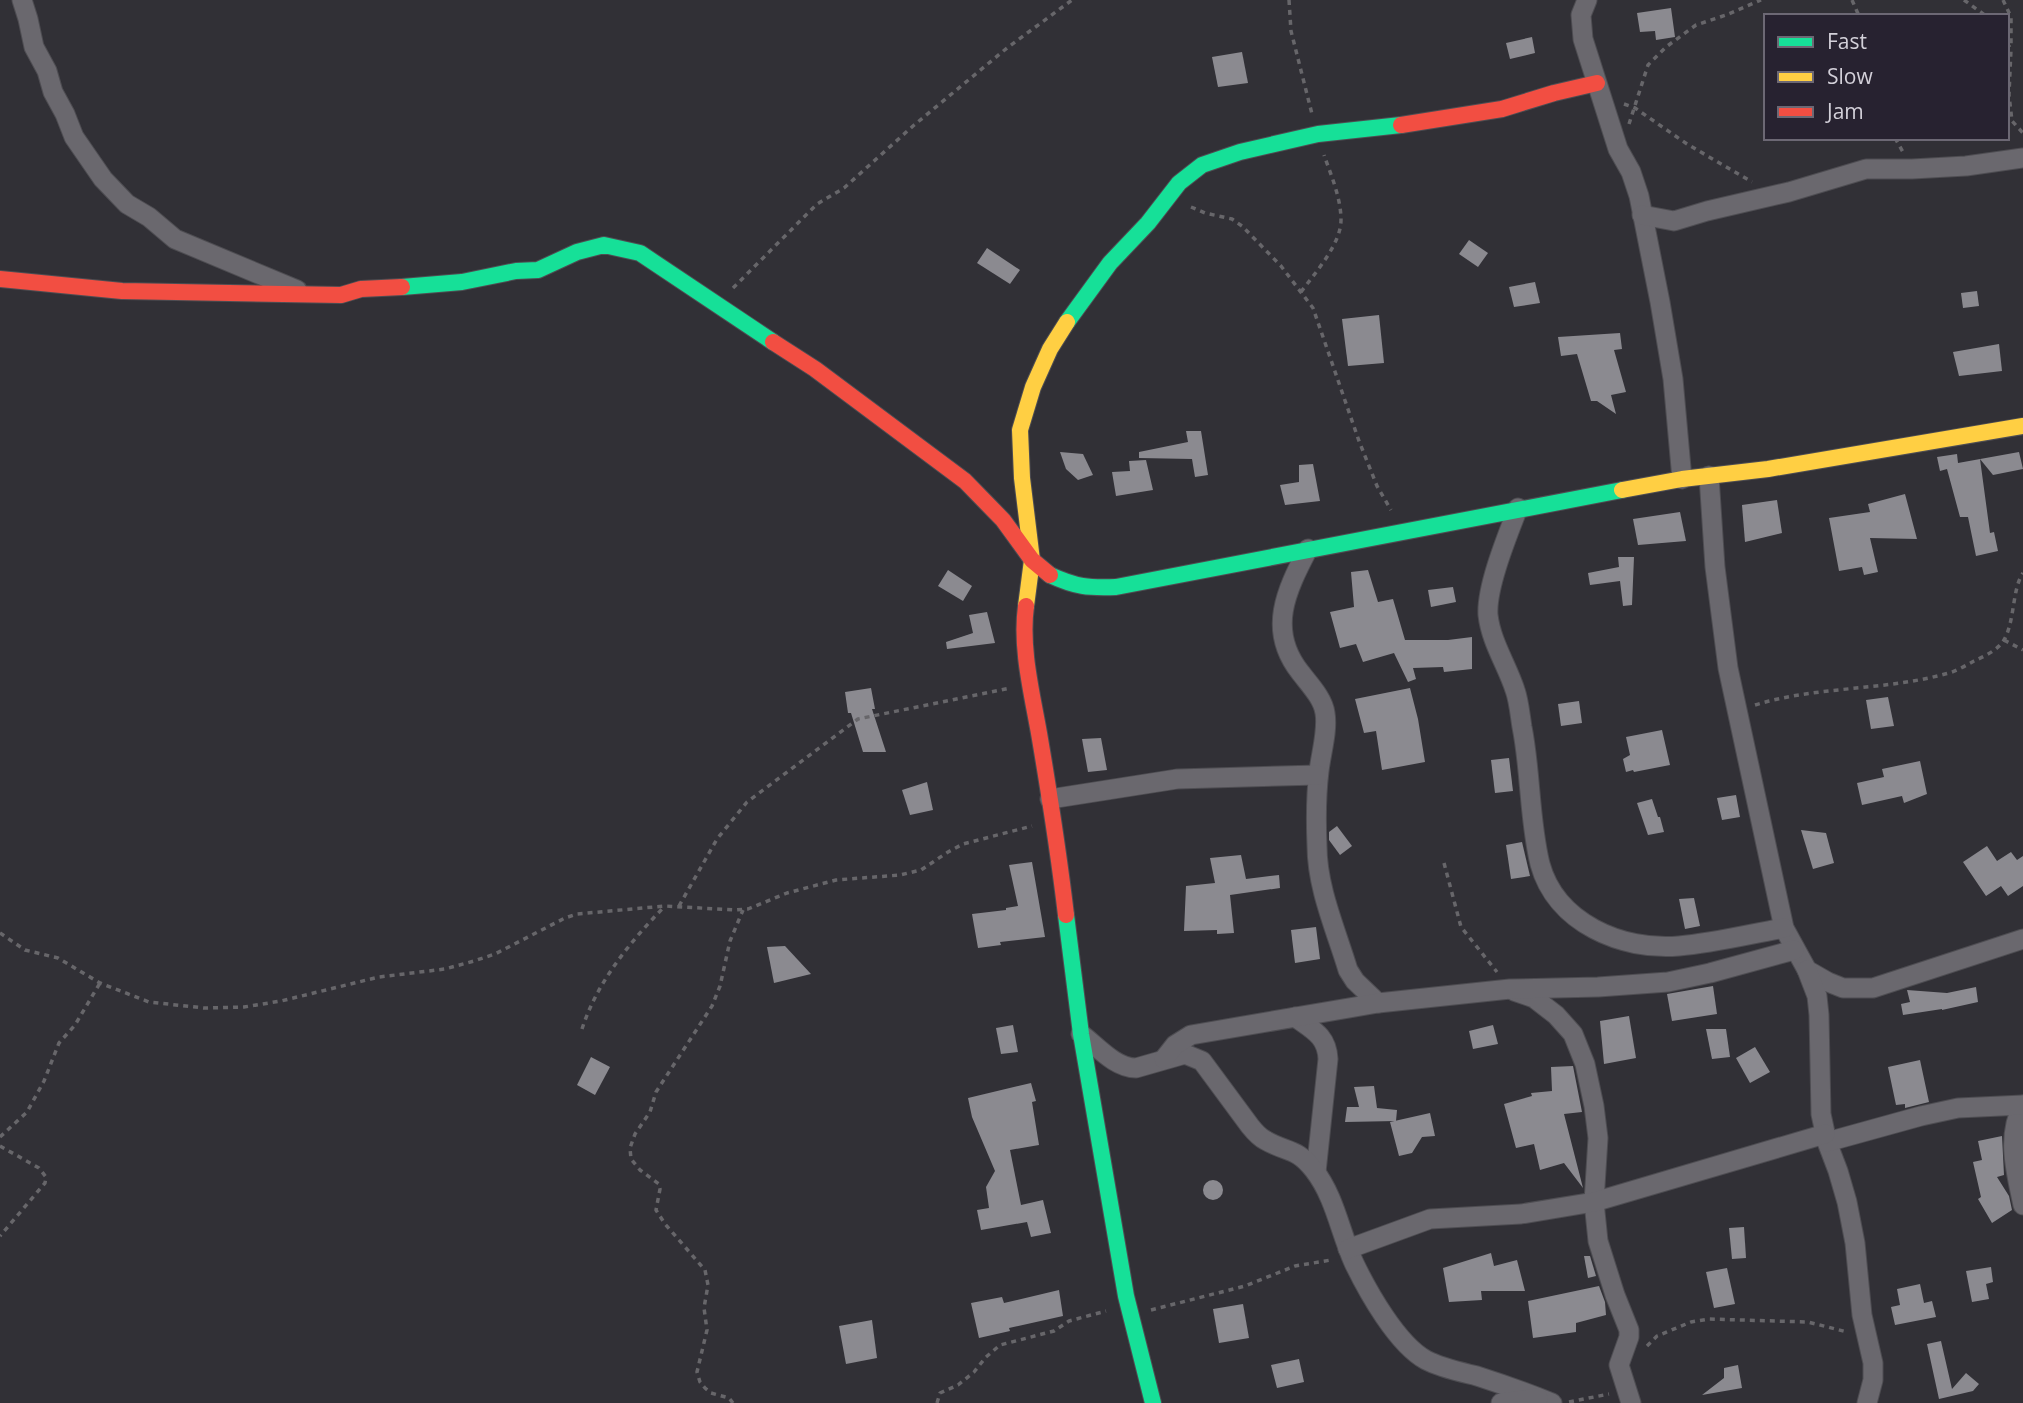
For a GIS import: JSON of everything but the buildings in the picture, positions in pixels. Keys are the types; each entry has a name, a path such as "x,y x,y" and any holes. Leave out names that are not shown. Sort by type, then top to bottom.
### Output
{"street":[{"path":"22,0 34,47 47,71 53,92 74,137 103,179 127,204 149,217 175,239 307,294"},
{"path":"1587,0 1581,15 1583,39 1618,149 1631,172 1639,196 1673,379 1682,479"},
{"path":"1153,1403 1128,1305 1081,1034 1054,820 1031,684 1024,618 1032,560 1022,478 1020,430 1033,387 1050,349 1076,307 1179,183 1202,165 1240,152 1318,134 1374,129 1502,110 1554,93 1599,88"},
{"path":"1642,215 1674,221 1779,195 1866,169 1966,166 2023,158"},
{"path":"0,279 122,291 341,295 361,289 435,285 516,271 538,270 577,252 604,245 640,253 815,369 944,464 965,481 1003,520 1032,560 1049,574 1072,585 1092,588 1116,587 1518,508 1682,479 1781,467 2023,426"},
{"path":"1709,476 1715,567 1728,668 1784,928 1807,970 1816,996 1819,1015 1821,1114 1847,1202 1855,1243 1862,1315 1874,1372 1867,1403"},
{"path":"1518,508 1504,544 1492,586 1488,613 1501,657 1516,691 1523,730 1531,816 1541,866 1560,904 1578,921 1606,935 1650,947 1705,943 1784,928"},
{"path":"1307,549 1286,594 1282,637 1291,661 1323,704 1326,714 1318,775 1318,868 1348,970 1355,981 1378,1003"},
{"path":"1049,799 1177,779 1318,775"},
{"path":"1807,970 1843,988 1872,988 2023,939"},
{"path":"1163,1060 1185,1037 1295,1017 1378,1003 1510,989 1668,982 1794,950"},
{"path":"1510,989 1534,998 1556,1015 1573,1034 1585,1065 1598,1138 1594,1202 1598,1241 1629,1330 1619,1365 1630,1397"},
{"path":"1295,1017 1316,1032 1328,1048 1316,1172"},
{"path":"1081,1034 1124,1066 1136,1068 1185,1054 1202,1061 1259,1135 1298,1153 1316,1172 1331,1199 1350,1253 1377,1306 1406,1344 1428,1361 1546,1401"},
{"path":"1350,1253 1430,1219 1521,1214 1594,1202 1826,1138 1921,1115 1958,1108 2023,1105"},
{"path":"2023,1105 2014,1130 2023,1205"},
{"path":"1501,1403 1546,1401"}],"path":[{"path":"716,305 817,204 844,188 1007,47 1072,0"},
{"path":"1289,0 1291,32 1318,134 1338,196 1341,219 1339,234 1332,248 1301,292"},
{"path":"1634,108 1648,65 1666,47 1696,25 1761,0"},
{"path":"1964,0 1983,14"},
{"path":"2003,0 2011,17 2009,95 2012,121 2023,133"},
{"path":"1599,88 1738,176 1779,195"},
{"path":"1169,196 1205,213 1232,219 1273,258 1313,308 1377,486 1402,531"},
{"path":"1737,711 1777,698 1947,674 1988,654 2004,640 2023,573"},
{"path":"2004,640 2023,650"},
{"path":"679,906 718,839 747,802 858,719 1031,684"},
{"path":"0,933 25,950 65,961 100,983 149,1002 204,1008 244,1007 281,1001 379,977 474,961 495,954 577,914 665,906 743,909 764,904 787,893 836,880 900,876 921,870 963,844 1054,820"},
{"path":"1444,863 1461,927 1510,989"},
{"path":"582,1029 589,1006 614,967 641,930 665,906"},
{"path":"733,1403 729,1398 705,1388 697,1372 707,1330 704,1308 708,1285 705,1270 656,1210 659,1184 640,1170 631,1159 630,1148 635,1134 650,1112 656,1092 712,1006 720,986 730,941 743,909"},
{"path":"0,1137 27,1112 44,1081 59,1043 75,1025 100,983"},
{"path":"0,1146 39,1168 46,1177 45,1183 0,1236"},
{"path":"937,1403 940,1394 958,1385 974,1372 1000,1345 1054,1331 1069,1321 1128,1305 1154,1311 1175,1303 1245,1286 1295,1266 1350,1253"},
{"path":"1645,1348 1657,1336 1691,1322 1709,1319 1808,1322 1868,1338"},
{"path":"1563,1403 1630,1397"}],"traffic: fast":[{"path":"1067,322 1110,263 1148,223 1179,183 1202,165 1240,152 1318,134 1401,125"},
{"path":"402,287 462,282 516,271 538,270 577,252 604,245 640,253 773,342"},
{"path":"1050,575 1082,586 1116,587 1622,490"},
{"path":"1066,915 1081,1034 1126,1296 1153,1403"}],"traffic: slow":[{"path":"1026,606 1032,560 1022,478 1020,430 1033,387 1050,349 1067,322"},
{"path":"1622,490 1682,479 1768,469 2023,426"}],"traffic: jam":[{"path":"1401,125 1502,109 1597,83"},
{"path":"0,279 122,291 341,295 361,289 402,287"},
{"path":"773,342 815,369 965,481 1003,520 1032,560 1050,575"},
{"path":"1026,606 1028,673 1051,805 1066,915"}]}
